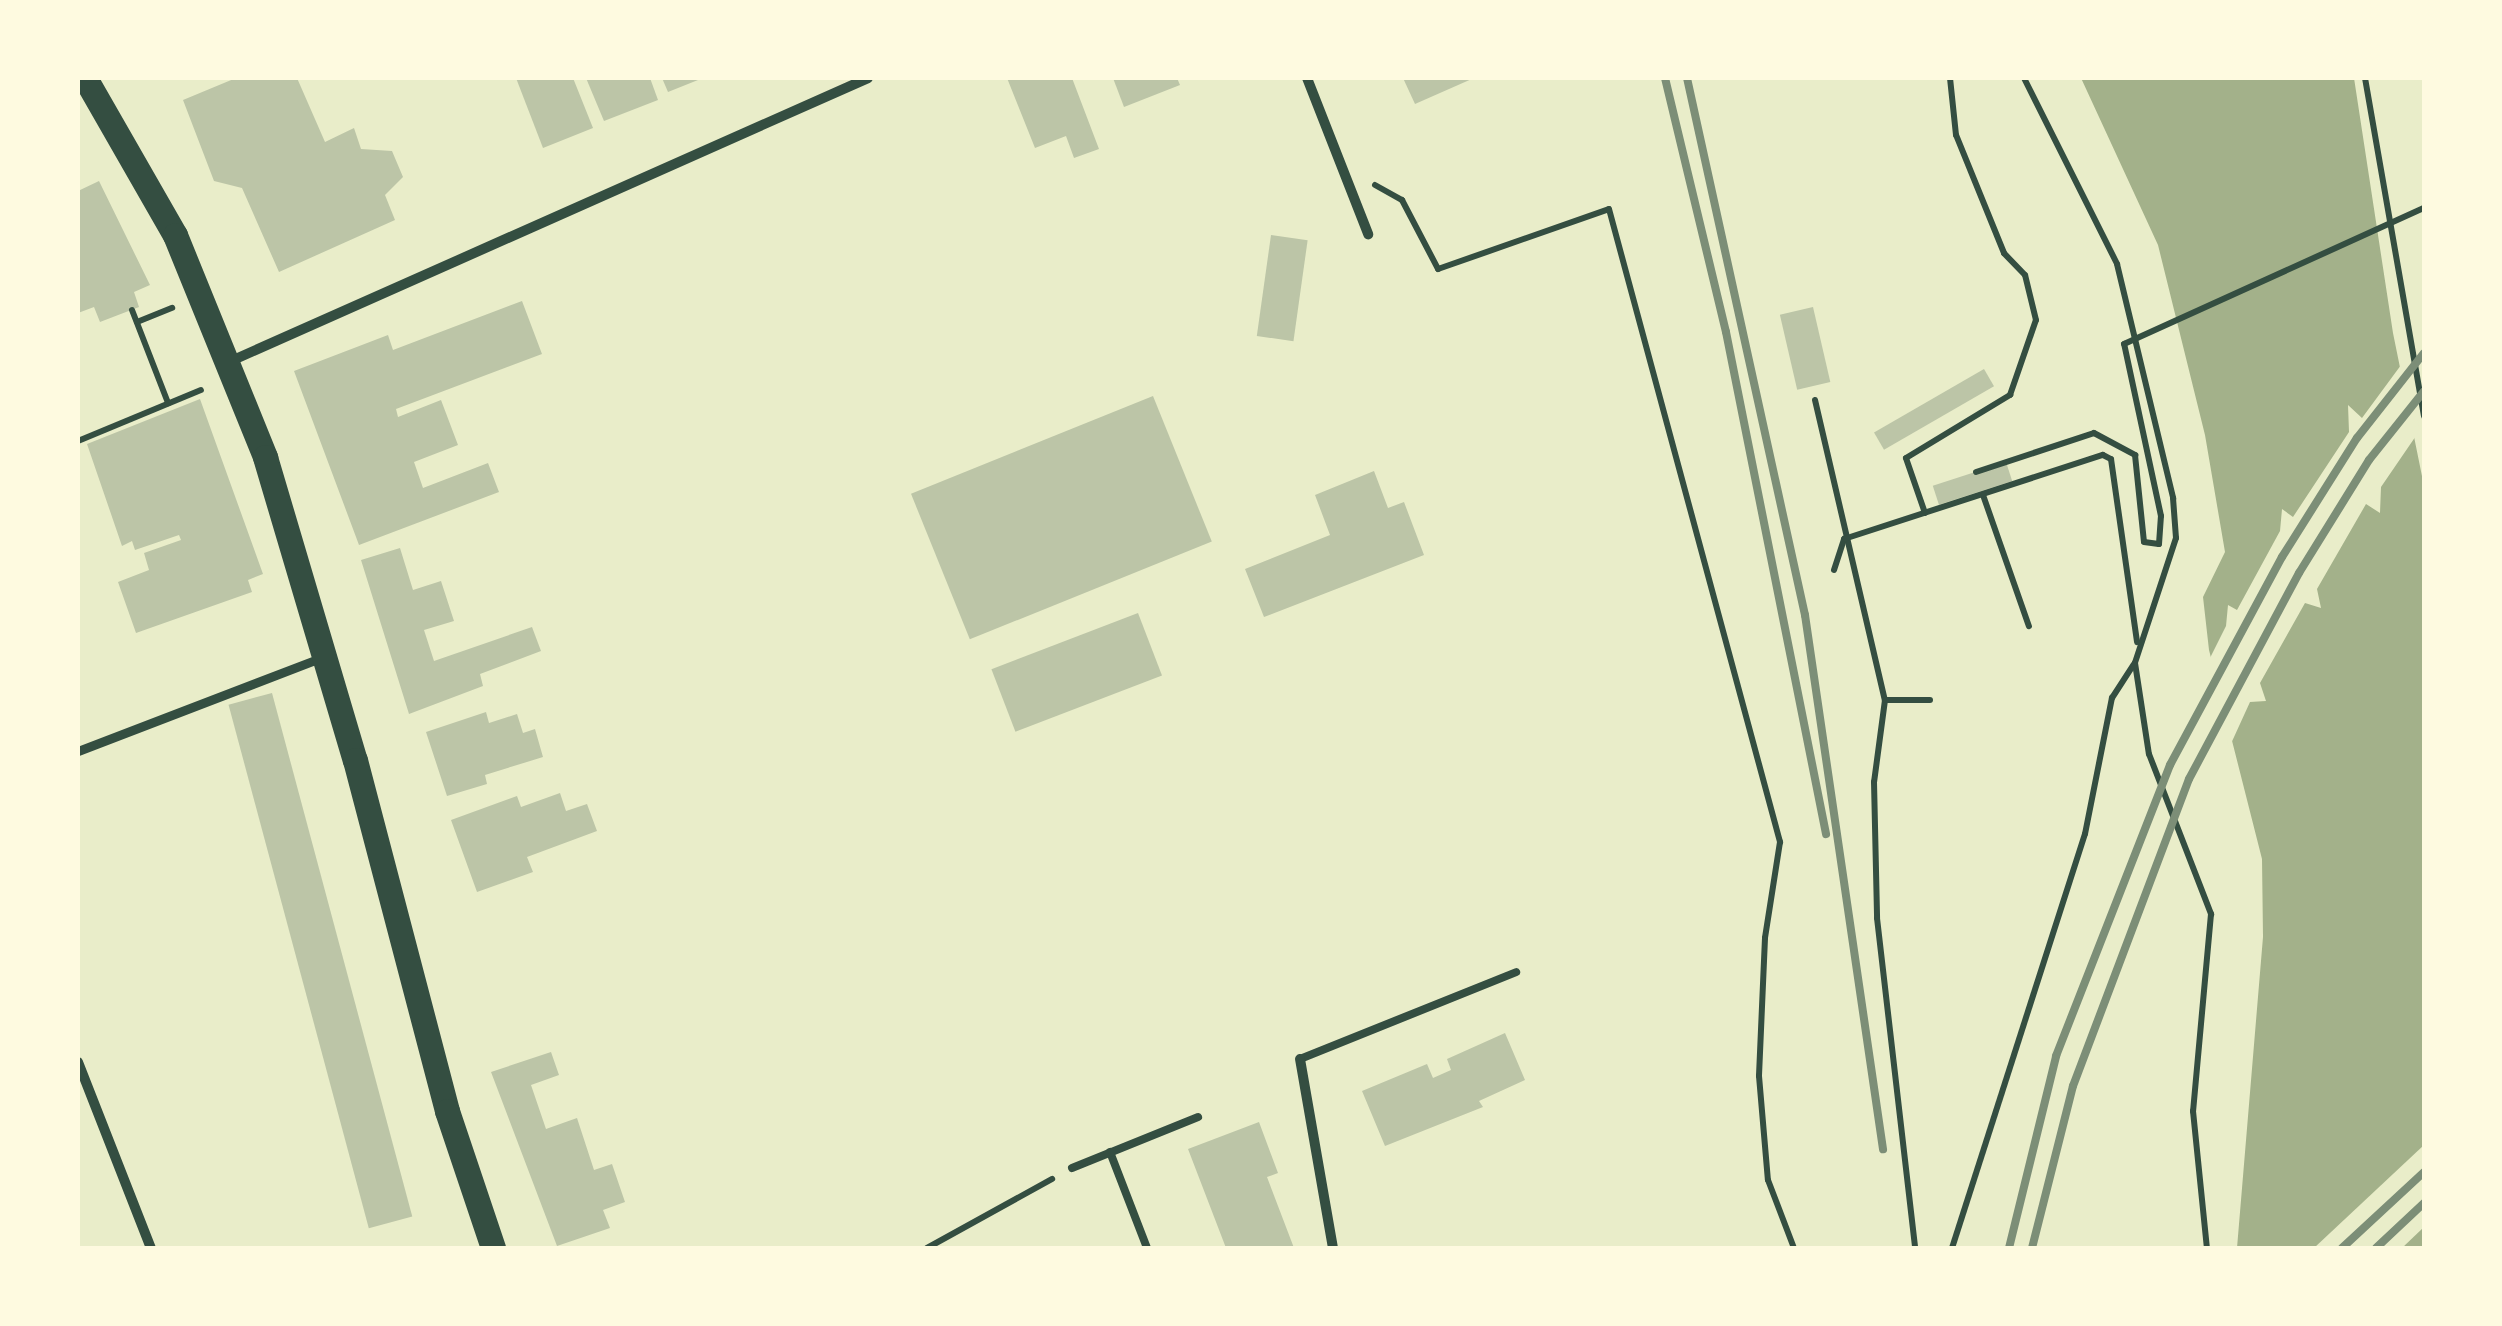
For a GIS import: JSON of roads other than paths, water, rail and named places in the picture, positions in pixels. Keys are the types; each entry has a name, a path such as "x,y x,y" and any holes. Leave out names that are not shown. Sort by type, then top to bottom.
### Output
{"main road":[{"path":"85,78 175,235 234,368 326,656 446,1111 493,1248"}],"street":[{"path":"234,368 868,78"},
{"path":"1307,78 1347,170 1368,234"},
{"path":"78,751 326,656"},
{"path":"1300,1059 1333,1248"},
{"path":"78,1062 151,1248"}],"lane":[{"path":"1300,1059 1516,972"},
{"path":"1072,1168 1198,1117"},
{"path":"1110,1152 1146,1248"}],"railway":[{"path":"1665,78 1726,332 1826,834"},
{"path":"1687,78 1805,615 1883,1149"},
{"path":"2009,1248 2056,1056 2170,765 2282,557 2357,438 2424,353"},
{"path":"2032,1248 2073,1086 2189,779 2299,573 2369,460 2424,391"},
{"path":"2342,1248 2424,1172"},
{"path":"2376,1248 2424,1203"}]}
